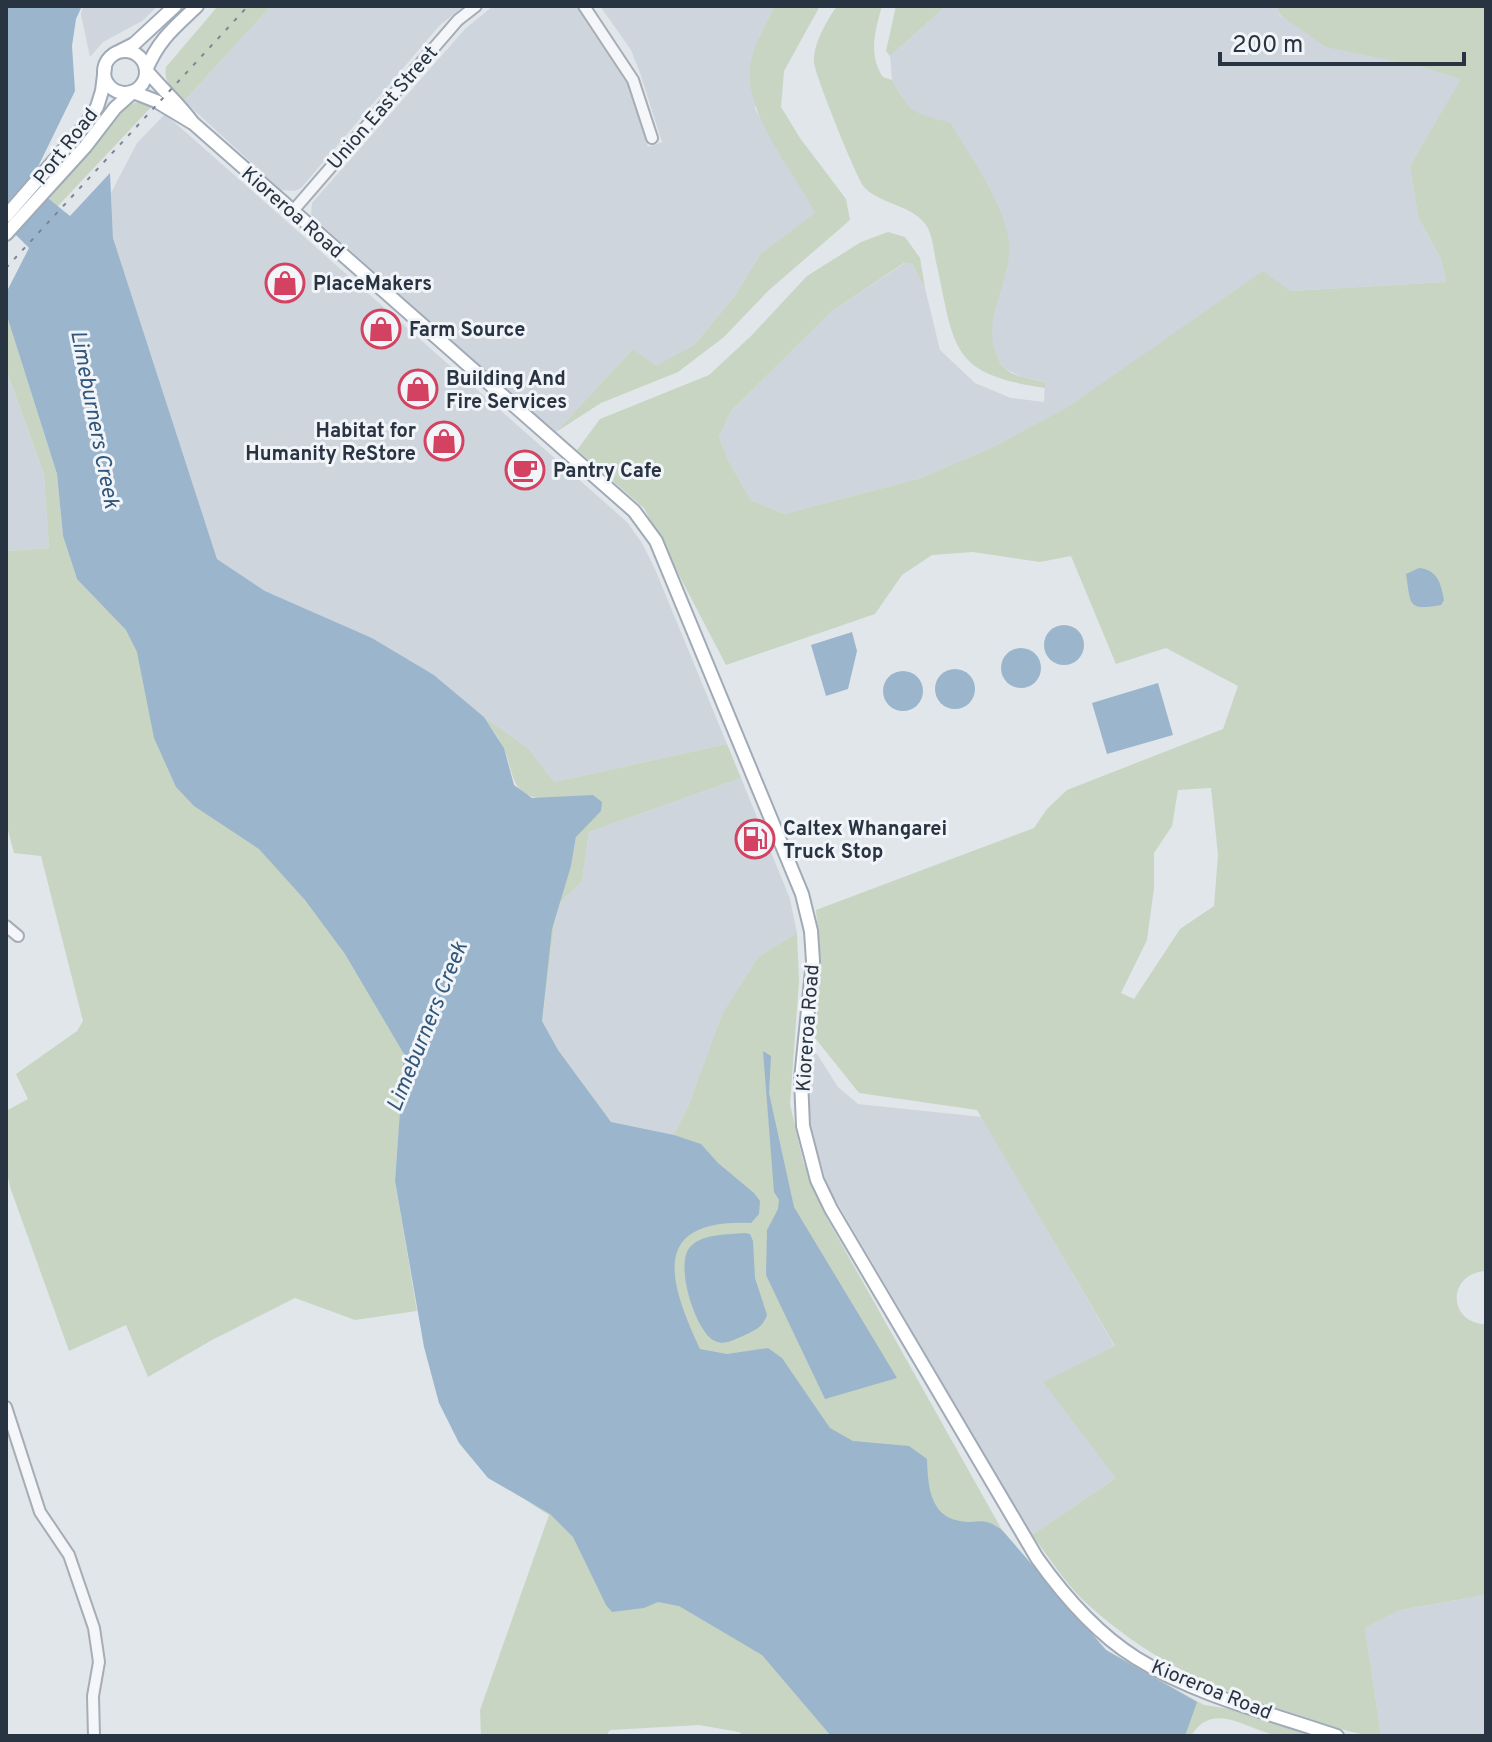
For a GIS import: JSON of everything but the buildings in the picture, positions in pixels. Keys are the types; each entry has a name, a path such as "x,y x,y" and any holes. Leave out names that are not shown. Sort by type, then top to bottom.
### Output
{"main road":[{"name":"Port Road","path":"6,234 60,166 97,107 105,67 111,56 134,44 175,6"},
{"name":"Port Road","path":"6,216 85,147 115,108 143,83 160,42 197,6"},
{"path":"117,53 136,54 146,70"},
{"name":"Port Road","path":"105,67 109,86 120,92 133,92"},
{"name":"Kioreroa Road","path":"146,70 193,123 627,505 656,541 804,902 811,931 813,961 801,1103 806,1142 817,1180 831,1209 1037,1558 1090,1621 1134,1657 1189,1685 1337,1736"},
{"name":"Kioreroa Road","path":"133,92 156,101 193,123"}],"street":[{"name":"Union East Street","path":"292,212 458,20 476,6"},
{"path":"584,6 633,80 652,138"},
{"path":"6,926 18,936"},
{"path":"6,1407 40,1512 69,1555 92,1620 99,1662 93,1696 94,1736"}],"shaded area":[{"path":"83,6 158,6 142,21 103,42 90,57 81,15"},
{"path":"271,6 464,6 439,26 301,188 295,191 281,190 184,101"},
{"path":"493,6 576,6 613,56 627,82 648,147 662,142 640,73 631,50 600,6 775,6 759,37 755,109 816,213 761,253 734,297 694,345 656,367 633,349 556,432 311,214 312,203 465,29"},
{"path":"946,6 1276,6 1280,16 1462,79 1410,166 1418,217 1441,259 1446,282 1290,291 995,446 921,478 784,514 751,500 719,437 731,411 832,311 905,263 912,264 925,288 940,350 975,383 1011,398 1044,402 1045,382 1022,377 1003,368 992,346 991,319 1007,270 950,122 921,116 906,104 892,80 890,56"},
{"path":"165,114 627,522 655,569 727,744 554,782 528,748 484,717 434,675 372,638 265,591 217,559 113,238 111,193 137,143"},
{"path":"6,369 44,474 49,548 6,551"},
{"path":"741,778 790,899 797,933 759,956 724,1013 674,1135 611,1122 558,1050 542,1021 557,906 582,881 589,832"},
{"path":"810,1054 817,1054 838,1087 858,1104 982,1117 1115,1347 1116,1478 1032,1535 828,1187 810,1126"},
{"path":"1486,1595 1486,1736 1381,1736 1365,1628 1400,1610"}],"green space":[{"path":"218,6 271,6 184,101 168,82 166,67"},
{"path":"775,6 820,6 784,71 781,107 846,199 850,220 768,291 724,337 678,372 601,403 556,432 633,349 656,366 694,345 734,297 761,253 815,213 763,125 751,87 753,53"},
{"path":"837,6 882,6 875,34 874,51 878,69 883,77 892,80 914,110 950,122 986,182 1001,213 1009,244 1009,259 994,315 993,343 1003,367 1018,376 1045,382 1045,388 991,375 962,353 948,319 932,239 926,225 912,213 871,193 860,180 814,62 818,40"},
{"path":"896,6 946,6 890,56 886,51"},
{"path":"1276,6 1486,6 1486,1271 1464,1280 1457,1298 1464,1316 1473,1322 1486,1324 1486,1595 1400,1610 1365,1628 1381,1736 1350,1731 1268,1705 1185,1672 1134,1641 1071,1587 1032,1535 1116,1478 1043,1382 1115,1346 977,1110 859,1093 815,1038 821,962 816,910 1034,828 1047,809 1067,790 1223,729 1238,686 1166,648 1116,664 1071,556 1040,562 973,552 932,555 902,575 875,614 726,665 644,508 577,450 600,419 709,375 751,336 807,276 861,242 888,232 905,237 920,258 925,288 912,264 904,263 832,311 731,411 719,437 751,500 784,514 921,478 995,446 1068,407 1263,271 1290,291 1446,282 1441,259 1418,217 1410,166 1461,79 1419,66 1326,47 1280,15","holes":["1211,788 1218,855 1214,906 1180,929 1134,999 1121,993 1147,940 1154,888 1154,853 1172,826 1178,790"]},
{"path":"144,100 155,103 57,207 49,199 128,105"},
{"path":"6,313 57,474 63,536 77,579 139,597 444,1024 403,1072 395,1181 417,1311 355,1320 295,1298 148,1377 126,1325 69,1351 10,1187 6,1167 6,1111 28,1099 16,1074 77,1031 83,1021 41,856 14,853 6,823 6,551 49,548 44,474 6,369"},
{"path":"484,717 528,748 554,782 727,744 741,778 589,832 582,881 557,906 542,1021 558,1050 611,1122 674,1135 723,1013 759,956 797,933 799,981 790,1104 803,1161 823,1211 1002,1530 1106,1650 1204,1705 1231,1709 1312,1736 1279,1736 1220,1718 1200,1725 1191,1736 1053,1736 449,1184 571,866 576,837 547,799 527,794 516,784 503,747"},
{"path":"528,1502 1021,1736 744,1736 739,1732 699,1725 610,1730 606,1736 481,1736 480,1710 549,1515"}],"water":[{"name":"Limeburners Creek","path":"6,6 82,6 76,19 72,46 75,91 34,175 49,199 70,216 110,173 113,238 217,559 265,591 372,638 434,675 484,717 504,748 514,785 532,798 593,795 602,802 601,811 576,837 571,866 552,929 542,1021 558,1050 611,1122 701,1144 760,1201 759,1214 751,1223 718,1225 695,1232 681,1243 675,1259 675,1279 700,1349 727,1354 768,1348 782,1358 830,1428 853,1441 909,1446 927,1459 932,1498 942,1513 960,1521 989,1523 1002,1530 1106,1650 1197,1702 1185,1736 831,1736 762,1655 679,1606 658,1602 644,1608 612,1612 573,1537 550,1514 488,1478 459,1443 439,1403 424,1347 395,1181 404,1054 345,954 305,900 259,849 194,806 176,787 154,738 137,652 126,630 77,579 63,536 57,474 6,313 6,293 29,248 6,225"},
{"path":"1419,568 1438,579 1444,600 1441,605 1416,606 1410,599 1406,574"},
{"path":"1064,625 1078,631 1084,645 1078,659 1064,665 1050,659 1044,645 1050,631"},
{"path":"852,632 857,651 848,689 826,696 811,645"},
{"path":"1021,648 1035,654 1041,668 1035,682 1021,688 1007,682 1001,668 1007,654"},
{"path":"955,669 969,675 975,689 969,703 955,709 941,703 935,689 941,675"},
{"path":"903,671 917,677 923,691 917,705 903,711 889,705 883,691 889,677"},
{"path":"1158,683 1173,735 1107,754 1092,703"},
{"path":"763,1051 771,1056 769,1093 794,1207 897,1378 825,1399 766,1275 767,1230 778,1209 779,1200 774,1192"},
{"path":"750,1234 753,1241 755,1278 767,1315 755,1330 722,1343 708,1336 694,1312 684,1267 686,1254 691,1246 703,1239"}],"railway":[{"path":"6,268 248,6"}],"place":[{"name":"PlaceMakers","path":"285,283"},
{"name":"Farm Source","path":"381,329"},
{"name":"Building And Fire Services","path":"418,389"},
{"name":"Habitat for Humanity ReStore","path":"444,441"},
{"name":"Pantry Cafe","path":"525,470"},
{"name":"Caltex Whangarei Truck Stop","path":"755,839"}]}
